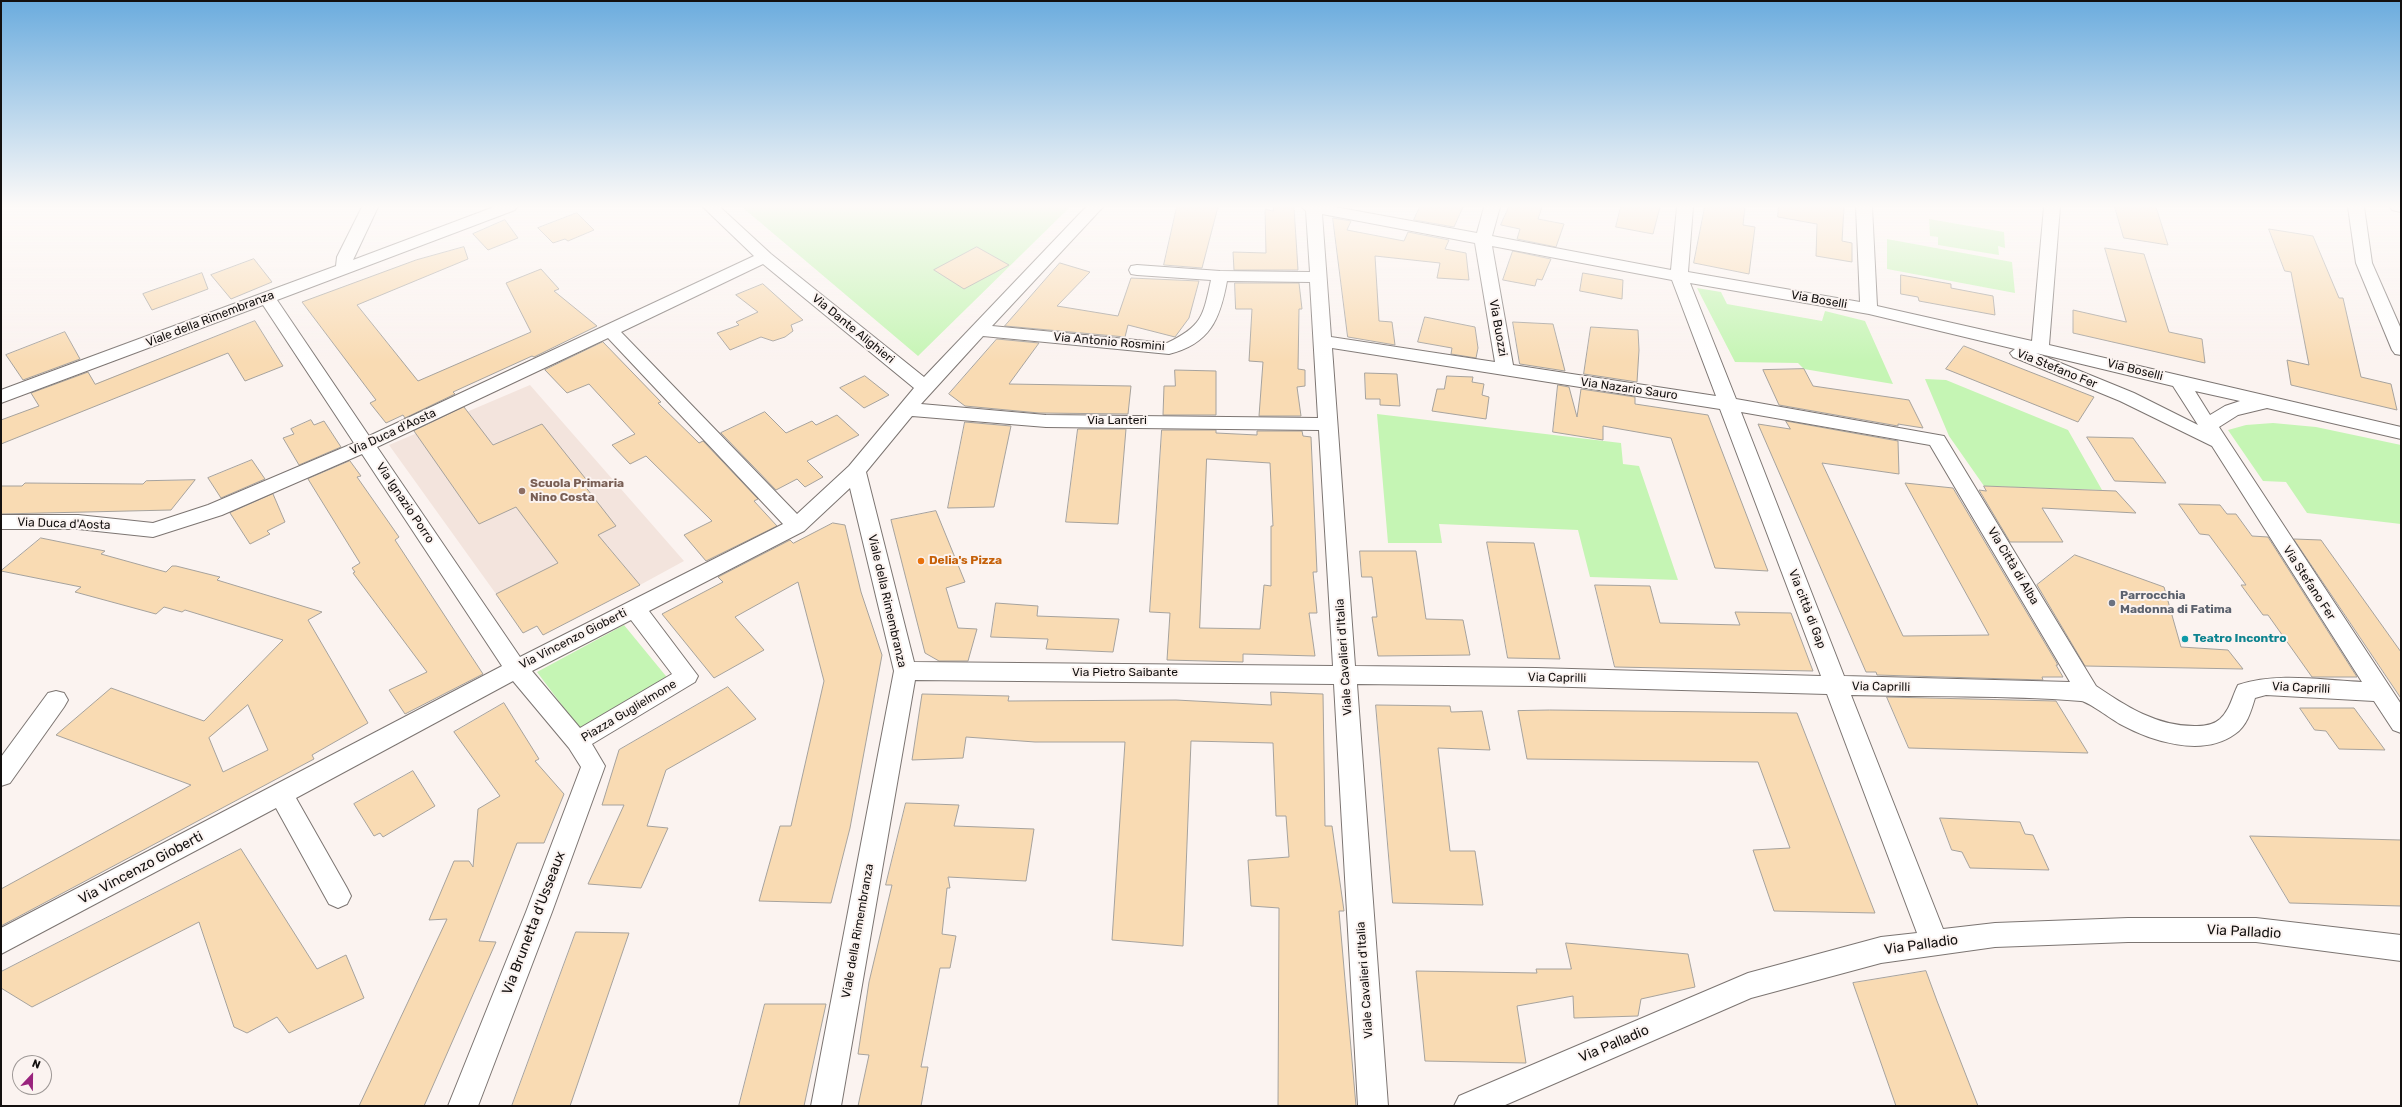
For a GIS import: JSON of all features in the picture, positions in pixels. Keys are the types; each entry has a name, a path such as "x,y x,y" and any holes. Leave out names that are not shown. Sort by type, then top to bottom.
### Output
{"street":[{"path":"344,268 345,259"},
{"name":"Viale della Rimembranza","path":"1,397 369,259"},
{"name":"Via Duca d'Aosta","path":"1,522 78,522 153,530 170,526 215,510 366,445 761,259"},
{"name":"Via Dante Alighieri","path":"767,259 925,387"},
{"path":"856,471 925,387 1046,259"},
{"name":"Viale Cavalieri d'Italia","path":"1316,259 1374,1106"},
{"name":"Via Buozzi","path":"1486,259 1505,369"},
{"name":"Via Boselli","path":"1585,259 1869,309 1960,329 2275,405"},
{"path":"1679,276 1681,259"},
{"path":"1867,259 1869,309"},
{"path":"2040,348 2048,259"},
{"path":"2363,259 2401,350"},
{"path":"1137,270 1220,276 1318,277"},
{"name":"Via Antonio Rosmini","path":"978,330 1169,349 1193,338 1207,323 1220,276"},
{"name":"Via città di Gap","path":"1679,276 1934,942"},
{"name":"Via Ignazio Porro","path":"266,297 516,668"},
{"name":"Via Stefano Fer","path":"1960,329 2127,397 2212,435"},
{"path":"610,330 797,526"},
{"name":"Via Nazario Sauro","path":"1322,340 1728,404 1937,440"},
{"name":"Via Stefano Fer","path":"2179,381 2212,435 2401,723"},
{"path":"2212,435 2218,417 2241,407 2275,405 2401,433"},
{"name":"Via Lanteri","path":"906,409 1046,421 1328,424"},
{"name":"Via Città di Alba","path":"1937,440 2088,692"},
{"name":"Viale della Rimembranza","path":"826,1106 905,671 856,471"},
{"name":"Via Vincenzo Gioberti","path":"1,942 516,668 797,526 856,471"},
{"name":"Piazza Guglielmone","path":"516,668 577,742 687,676 634,608"},
{"name":"Via Pietro Saibante","path":"905,671 1345,675"},
{"name":"Via Caprilli","path":"1345,675 1536,677 2088,692 2113,709 2142,724 2169,733 2202,735 2222,731 2236,719 2246,691 2266,686 2380,692"},
{"path":"1,776 56,700"},
{"name":"Via Brunetta d'Usseaux","path":"463,1106 539,912 593,766 577,742"},
{"path":"280,793 338,896"},
{"name":"Via Palladio","path":"1469,1106 1748,986 1881,950 1994,935 2088,931 2256,930 2401,948"}],"shaded area":[{"name":"Scuola Primaria Nino Costa","path":"530,385 684,561 640,585 607,545 496,594 389,445"}],"green space":[{"path":"803,259 1017,259 918,356"},
{"path":"1887,259 1994,259 2012,262 2015,293 1887,269"},
{"path":"1697,288 1721,292 1727,304 1822,321 1825,311 1865,321 1893,384 1804,369 1798,363 1735,362"},
{"path":"1925,379 1946,380 2068,430 2102,490 1984,486 1949,436"},
{"path":"1377,414 1621,443 1623,464 1639,466 1678,580 1590,577 1578,530 1439,524 1442,543 1388,543"},
{"path":"2273,423 2316,427 2401,445 2401,524 2307,513 2286,482 2263,481 2228,430 2246,425"},
{"path":"624,625 670,681 582,732 537,672"}],"building":[{"path":"254,259 272,282 231,299 211,275"},
{"path":"421,259 468,259 357,305 418,381 531,332 506,283 541,269 559,289 554,291 597,326 534,357 532,356 453,392 455,394 405,418 403,415 386,423 370,403 376,400 302,302"},
{"path":"955,259 998,259 1009,265 964,289 934,270"},
{"path":"1165,259 1204,259 1202,268 1164,265"},
{"path":"1233,259 1297,259 1298,270 1234,270"},
{"path":"1338,259 1375,259 1379,321 1392,322 1395,345 1348,337"},
{"path":"1400,259 1467,259 1469,280 1437,278 1440,263"},
{"path":"1510,259 1551,259 1542,280 1537,279 1535,286 1503,280"},
{"path":"1695,259 1751,259 1749,274 1694,263"},
{"path":"1832,259 1852,259 1852,262"},
{"path":"2108,259 2145,259 2169,332 2202,339 2205,363 2073,333 2073,310 2126,322"},
{"path":"2280,259 2323,259 2339,298 2343,298 2361,377 2391,384 2397,410 2291,385 2287,360 2309,365 2291,272 2285,271"},
{"path":"1060,263 1090,272 1057,306 1118,316 1131,278 1199,281 1189,318 1175,337 1128,325 1125,337 1005,326"},
{"path":"202,273 208,289 152,310 143,294"},
{"path":"1583,273 1623,280 1622,299 1580,291"},
{"path":"1901,275 1951,284 1951,288 1993,296 1995,315 1919,301 1918,297 1901,294"},
{"path":"1235,283 1299,283 1302,309 1299,309 1298,369 1305,370 1305,386 1297,387 1301,416 1259,416 1263,362 1249,361 1252,309 1236,309"},
{"path":"763,284 803,320 791,325 793,331 785,337 773,341 761,337 730,350 717,333 739,325 736,322 758,312 736,295"},
{"path":"1425,317 1475,327 1478,348 1476,358 1451,354 1452,348 1418,342"},
{"path":"255,321 283,366 245,381 228,353 1,444 1,420 39,406 31,393 88,372 95,384"},
{"path":"1513,322 1553,324 1565,371 1520,364"},
{"path":"1591,327 1638,330 1639,350 1637,382 1584,374"},
{"path":"65,332 80,359 23,380 6,355"},
{"path":"997,339 1039,343 1009,384 1131,386 1128,414 1039,413 965,406 949,394"},
{"path":"603,342 661,402 658,403 699,443 703,441 758,499 754,501 777,526 706,561 684,535 712,521 646,456 630,464 612,445 635,434 589,384 567,393 545,370"},
{"path":"1964,346 2094,397 2078,422 1946,369"},
{"path":"1804,369 1813,386 1909,400 1923,428 1898,424 1898,426 1779,405 1763,370"},
{"path":"1175,370 1216,371 1216,415 1163,415 1164,386 1175,386"},
{"path":"1365,373 1397,374 1400,406 1380,405 1380,399 1366,399"},
{"path":"865,376 889,395 864,408 840,388"},
{"path":"1447,376 1473,377 1472,382 1484,384 1482,395 1489,397 1486,419 1432,411 1437,389 1444,389"},
{"path":"1558,385 1569,387 1577,417 1581,389 1635,397 1635,404 1708,415 1768,571 1715,568 1671,438 1603,426 1603,440 1553,432"},
{"path":"464,407 493,445 542,424 589,483 584,485 616,526 598,535 640,585 543,635 537,626 523,633 496,594 558,563 516,507 479,524 414,431"},
{"path":"765,412 786,433 812,421 816,425 837,415 859,435 807,461 823,477 805,487 797,479 776,490 721,433"},
{"path":"311,420 314,425 324,421 341,447 299,465 283,438 294,434 291,429"},
{"path":"1786,421 1898,441 1899,474 1822,463 1903,636 1989,635 1905,483 1953,488 2058,665 2056,665 2063,677 2042,677 2043,680 1877,675 1876,672 1866,672 1758,424 1790,429"},
{"path":"965,422 1011,426 994,507 948,508"},
{"path":"1078,429 1126,429 1118,524 1066,522"},
{"path":"1162,430 1216,430 1216,433 1257,435 1257,431 1302,431 1303,436 1311,437 1317,572 1313,572 1317,613 1309,613 1315,656 1243,654 1243,662 1167,660 1170,613 1150,612","holes":["1207,459 1270,463 1273,526 1271,526 1271,586 1264,585 1260,629 1200,628"]},
{"path":"2087,437 2133,438 2166,483 2115,481"},
{"path":"252,460 265,479 221,498 208,478"},
{"path":"350,461 361,476 357,477 399,537 395,540 483,674 405,714 389,690 427,672 353,573 355,572 352,568 360,563 308,479"},
{"path":"195,480 171,510 1,514 1,486 22,486 25,483 143,484 146,481"},
{"path":"1984,486 2116,491 2136,513 2042,508 2063,542 2010,542 1979,490 1986,491"},
{"path":"273,494 285,522 267,531 270,534 250,544 230,513"},
{"path":"2179,504 2220,505 2227,514 2236,514 2252,536 2268,537 2357,677 2312,677 2268,615 2263,615 2241,585 2246,585 2209,535 2200,534"},
{"path":"936,511 965,582 946,588 958,628 977,629 968,661 939,661 925,653 891,520"},
{"path":"833,523 845,525 861,592 882,655 850,828 831,903 759,901 780,826 791,826 824,681 798,582 735,617 764,650 714,678 662,614 723,582 718,577 790,540 793,543"},
{"path":"41,538 105,551 101,554 166,572 172,566 176,566 220,577 217,580 322,612 308,620 368,723 312,755 314,759 1,926 1,889 191,785 56,735 111,688 204,721 283,640 185,610 182,612 164,607 156,614 75,592 81,587 1,571","holes":["248,705 268,750 223,772 209,738"]},
{"path":"2294,539 2321,540 2401,652 2401,698"},
{"path":"1487,542 1534,543 1560,659 1508,658"},
{"path":"1360,551 1416,551 1426,619 1463,620 1470,655 1378,656 1372,617 1377,617 1372,577 1362,577"},
{"name":"Parrocchia Madonna di Fatima","path":"2075,555 2164,587 2181,647 2228,650 2243,669 2085,666 2037,585"},
{"path":"1595,585 1650,586 1660,623 1740,625 1735,612 1791,613 1813,671 1615,667"},
{"path":"996,603 1038,606 1037,616 1119,619 1113,652 1046,649 1048,639 991,637"},
{"path":"728,687 756,719 666,770 647,826 668,828 641,888 588,884 624,805 602,805 619,750"},
{"path":"1271,692 1323,694 1325,826 1332,826 1344,911 1339,911 1356,1106 1278,1106 1279,908 1251,906 1248,860 1289,857 1286,816 1276,816 1273,743 1191,741 1183,946 1112,940 1125,742 1035,742 966,737 963,758 912,760 922,694 1009,696 1008,701 1176,700 1271,705"},
{"path":"1887,697 2056,701 2088,753 1909,748"},
{"path":"504,703 539,759 535,761 564,794 544,843 517,843 479,941 496,942 424,1106 359,1106 447,919 429,920 454,861 469,861 473,867 478,809 500,796 454,732"},
{"path":"1376,705 1450,706 1451,712 1482,711 1490,750 1438,748 1450,851 1475,851 1483,905 1393,903"},
{"path":"2300,708 2354,708 2385,750 2339,749 2326,731 2315,730"},
{"path":"1550,710 1797,713 1875,913 1774,911 1753,850 1790,848 1758,762 1527,759 1518,711"},
{"path":"413,771 435,806 383,837 380,833 374,836 354,804"},
{"path":"906,803 959,805 954,826 1034,829 1026,881 948,877 950,888 947,888 942,934 956,936 950,968 940,968 921,1067 928,1067 921,1106 858,1106 869,1055 858,1054 869,982 892,885 886,885"},
{"path":"1940,818 2020,822 2025,834 2033,835 2049,870 1970,868 1962,852 1952,850"},
{"path":"2250,836 2401,840 2401,906 2290,903"},
{"path":"241,849 317,969 346,955 364,998 289,1033 277,1017 247,1033 234,1027 199,922 32,1007 1,988 1,972"},
{"path":"576,932 629,933 570,1106 512,1106"},
{"path":"1566,943 1688,954 1695,987 1641,999 1638,1016 1574,1018 1573,996 1517,1006 1526,1063 1425,1061 1416,971 1537,973 1536,969 1571,969"},
{"path":"1926,971 1978,1106 1896,1106 1853,983"},
{"path":"765,1004 826,1004 804,1106 739,1106"}],"place":[{"name":"Scuola Primaria Nino Costa","path":"522,491"},
{"name":"Delia's Pizza","path":"921,561"},
{"name":"Parrocchia Madonna di Fatima","path":"2112,603"},
{"name":"Teatro Incontro","path":"2185,639"}]}
